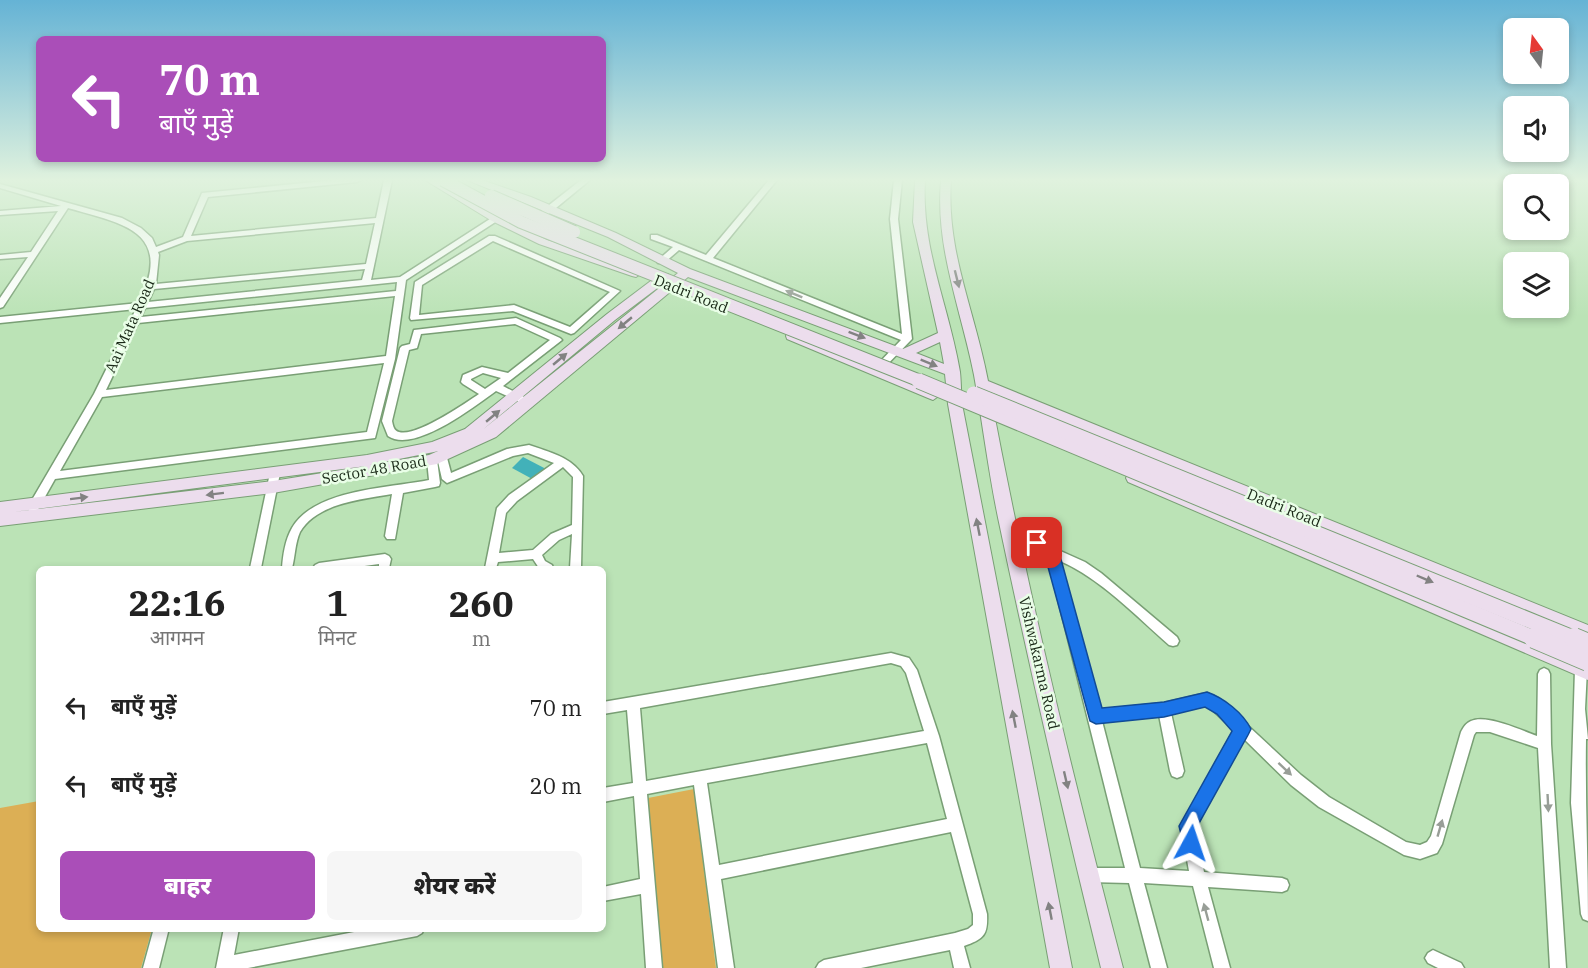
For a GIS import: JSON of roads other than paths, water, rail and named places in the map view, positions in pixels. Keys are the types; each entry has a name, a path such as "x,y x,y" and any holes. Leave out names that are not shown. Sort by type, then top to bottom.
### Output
{"street":[{"path":"0,304 53,225"},
{"path":"129,225 149,240 153,251 186,239 326,225"},
{"path":"186,239 192,225"},
{"path":"366,282 378,225"},
{"path":"0,320 402,279 486,225"},
{"name":"Dadri Road","path":"510,225 543,242 664,283 955,404"},
{"path":"518,229 524,225"},
{"path":"529,225 907,376 1586,667"},
{"path":"559,225 1588,644"},
{"name":"Dadri Road","path":"587,225 612,235 661,261 833,326 902,347 953,372"},
{"path":"708,258 735,225"},
{"path":"894,225 902,347"},
{"path":"920,225 927,266 953,372 955,404 1061,968"},
{"name":"Vishwakarma Road","path":"945,225 946,237 981,383 1007,524 1112,968"},
{"path":"654,237 708,258 902,347"},
{"path":"492,238 616,291 593,310 571,331 514,308 414,318 418,284 492,238"},
{"path":"661,261 678,247"},
{"name":"Aai Mata Road","path":"32,510 99,394 151,287 154,270 153,251"},
{"path":"0,257 34,254"},
{"path":"151,287 369,266"},
{"name":"Sector 48 Road","path":"274,480 434,447 470,433 522,400 682,269"},
{"path":"51,476 371,435 390,359 402,279"},
{"name":"Sector 48 Road","path":"0,520 32,510 437,459 491,433 522,400 611,317 664,283"},
{"path":"134,321 400,293"},
{"path":"593,310 611,317"},
{"path":"516,321 556,340 508,376 424,433 403,438 394,436 389,431 387,421 405,348 414,346 417,332 516,321"},
{"path":"815,345 833,326"},
{"path":"876,371 902,347 944,335"},
{"path":"99,394 390,359"},
{"path":"486,393 466,381 466,377 482,370 508,376"},
{"name":"Dadri Road","path":"981,383 1588,633"},
{"path":"495,386 522,400"},
{"path":"987,415 1375,583 1586,667"},
{"path":"437,459 447,479 521,449 537,450 573,469 578,476 576,566"},
{"path":"287,566 295,530 303,518 313,510 330,503 435,483 437,459"},
{"path":"563,462 507,503 498,521 491,563 536,554 551,538 564,530 577,528"},
{"path":"255,566 274,480"},
{"path":"391,536 398,490"},
{"name":"Sector 48 Road","path":"0,508 32,510"},
{"path":"1007,524 1052,552 1081,565 1173,641"},
{"path":"1052,552 1139,875 1159,968"},
{"path":"536,554 544,566"},
{"path":"334,566 386,559 384,566"},
{"path":"606,708 891,658 905,662 910,670 932,736 981,914 980,928 973,935 955,941 824,968"},
{"path":"1586,667 1579,709 1584,732 1578,803 1588,914"},
{"path":"1544,674 1544,744 1558,968"},
{"path":"1096,716 1164,710 1207,699 1223,709 1296,780 1324,802 1404,848 1420,852 1432,848 1437,839 1468,732 1473,726 1490,726 1544,744"},
{"path":"633,703 654,968"},
{"path":"1164,710 1178,771"},
{"path":"1222,968 1198,878 1188,826 1242,729"},
{"path":"606,794 932,736"},
{"path":"700,778 726,968"},
{"path":"713,873 955,824"},
{"path":"1089,875 1162,876 1282,885"},
{"path":"606,893 647,885"},
{"path":"151,968 161,932"},
{"path":"231,932 224,966 397,932"},
{"path":"955,941 962,968"},
{"path":"1433,958 1456,968"}],"water":[{"path":"523,457 548,470 536,481 512,468"}]}
